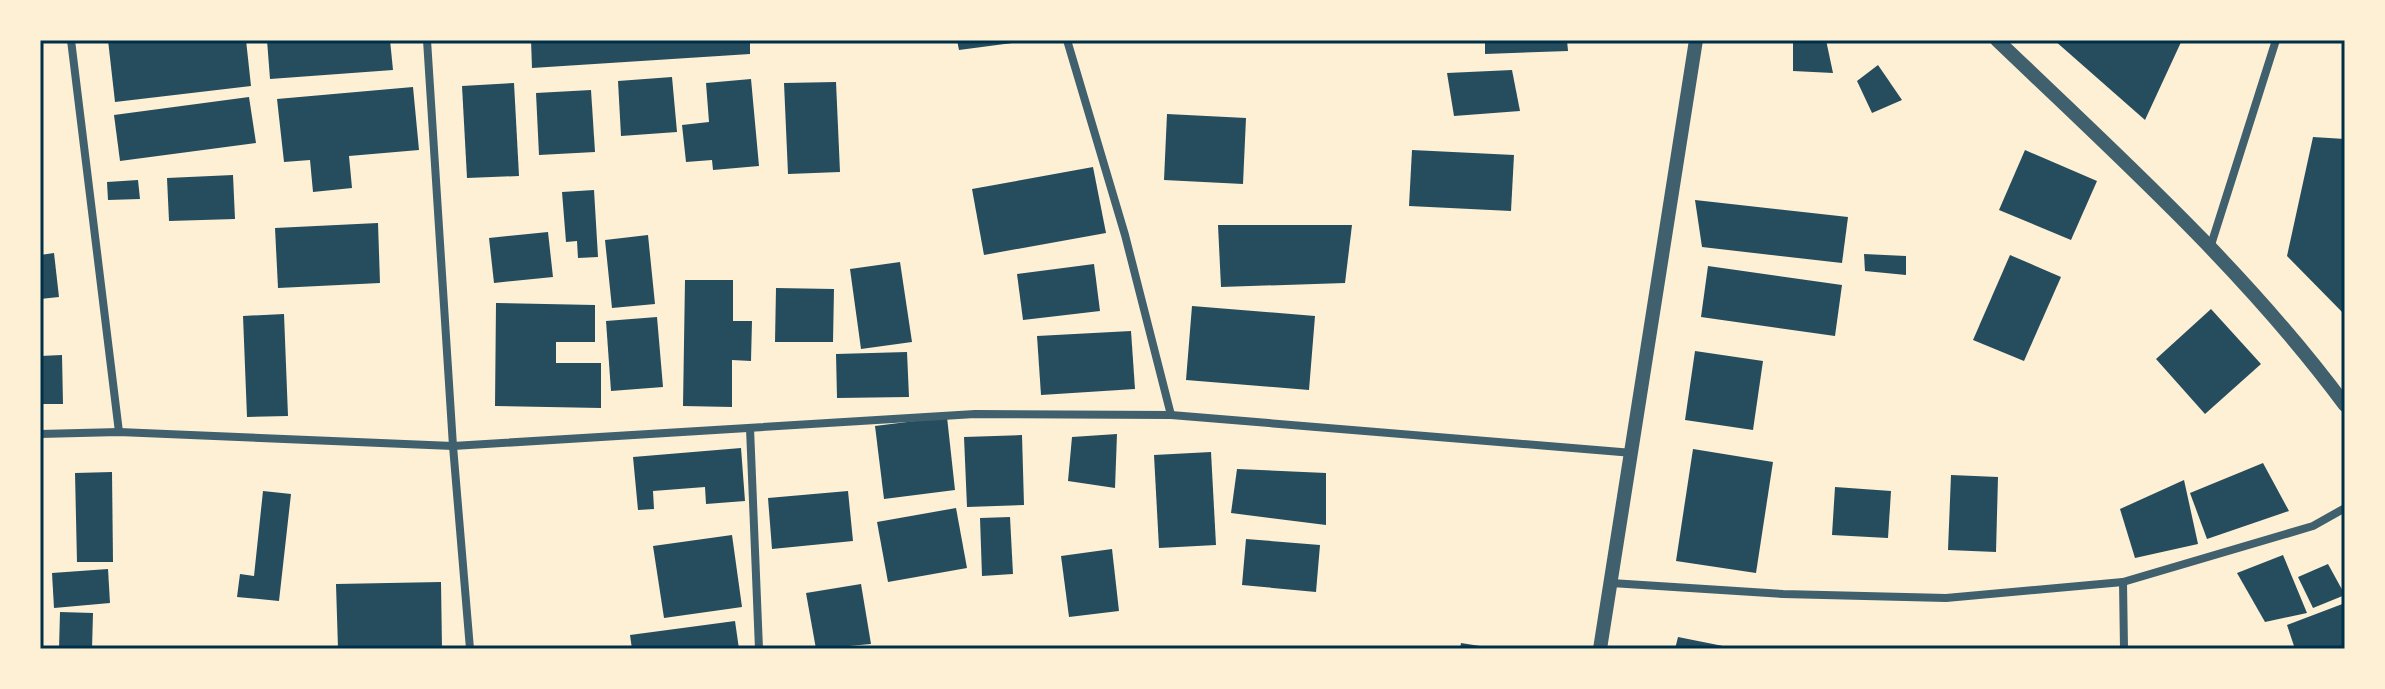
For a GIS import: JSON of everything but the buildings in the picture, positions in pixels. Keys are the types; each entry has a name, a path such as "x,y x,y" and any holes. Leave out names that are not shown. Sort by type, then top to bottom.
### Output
{"street":[{"path":"71,40 119,432"},
{"path":"427,40 453,446 470,649"},
{"path":"1067,40 1125,235 1171,415"},
{"path":"1600,649 1634,453 1696,40"},
{"path":"1997,40 2209,249 2303,348 2345,405"},
{"path":"2209,249 2276,40"},
{"path":"40,434 119,432 453,446 975,414 1171,415 1634,453"},
{"path":"750,428 759,649"},
{"path":"1611,583 1783,594 1946,598 2123,582 2313,526 2345,508"},
{"path":"2123,582 2124,649"}]}
